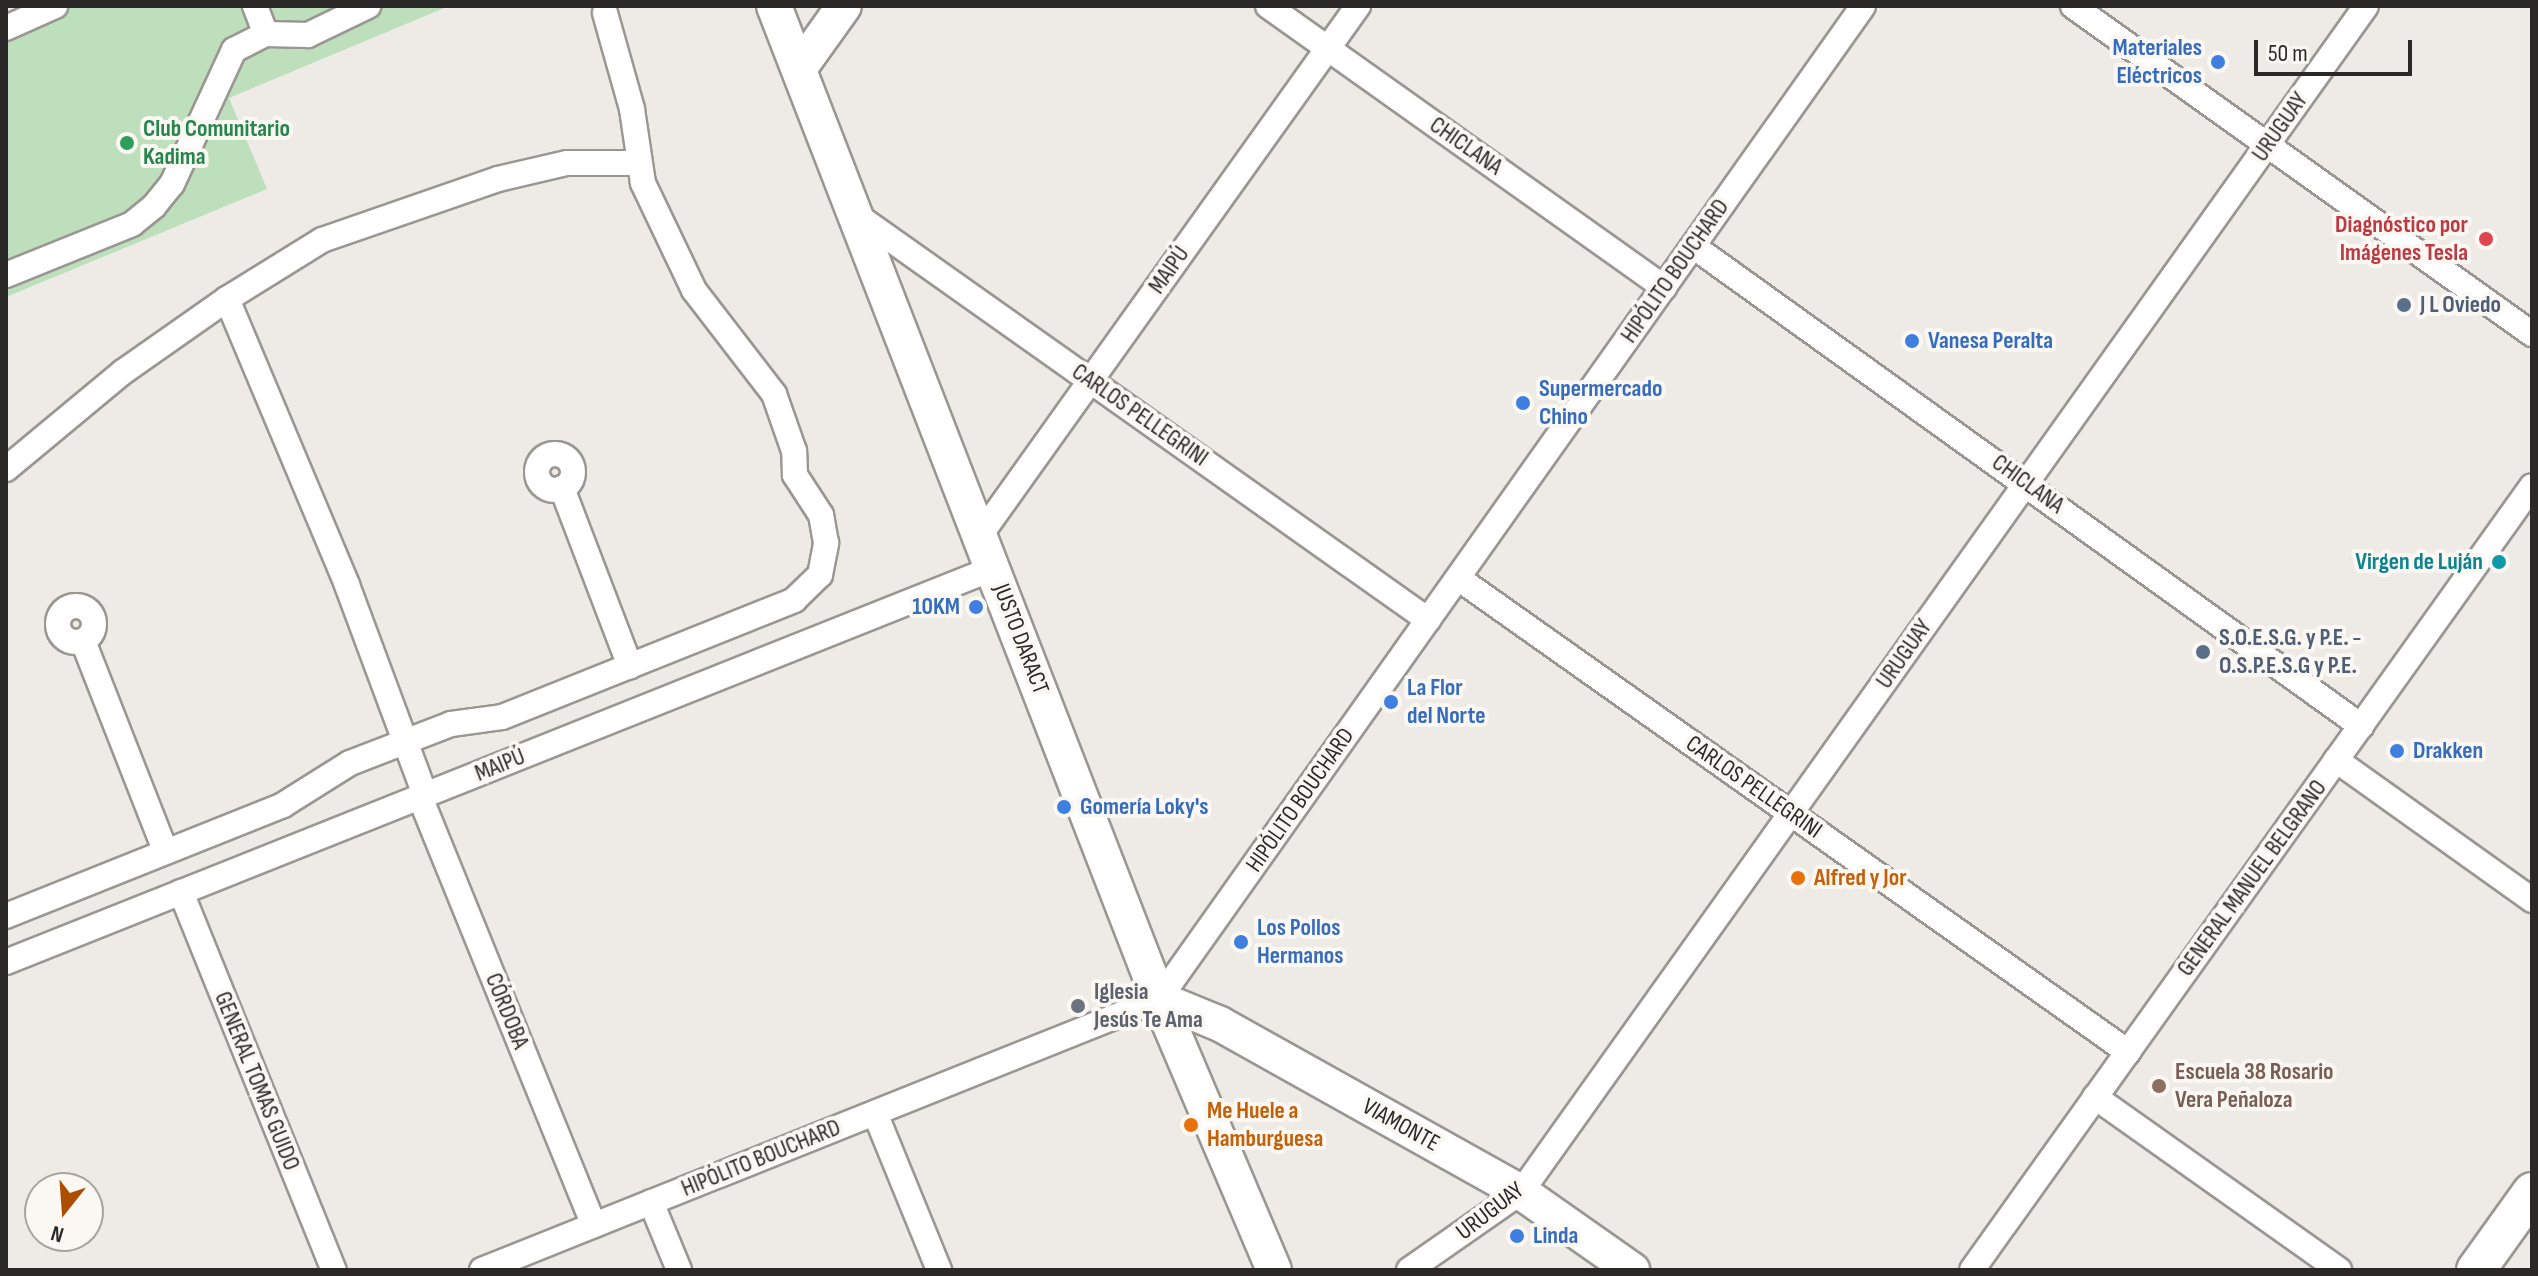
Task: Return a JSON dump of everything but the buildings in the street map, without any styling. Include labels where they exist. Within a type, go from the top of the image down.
[{"type":"main road","points":[[2476,1270],[2532,1192]]},
{"type":"street","points":[[6,28],[55,6]]},
{"type":"street","points":[[255,6],[266,34]]},
{"type":"street","points":[[6,275],[132,224],[154,206],[172,184],[225,61],[266,34],[308,35],[368,6]]},
{"type":"street","name":"JUSTO DARACT","points":[[774,6],[1159,999],[1274,1270]]},
{"type":"street","points":[[799,69],[844,6]]},
{"type":"street","name":"CHICLANA","points":[[1268,6],[1664,287]]},
{"type":"street","name":"MAIPÚ","points":[[981,534],[1358,6]]},
{"type":"street","name":"HIPÓLITO BOUCHARD","points":[[482,1270],[1159,999],[1863,6]]},
{"type":"street","points":[[2073,6],[2532,334]]},
{"type":"street","name":"URUGUAY","points":[[1409,1270],[1521,1192],[2366,6]]},
{"type":"street","points":[[6,916],[283,805],[327,775],[405,742],[451,724],[502,717],[794,600],[820,575],[826,543],[821,515],[795,475],[794,451],[774,394],[694,290],[637,163],[632,109],[601,8]]},
{"type":"street","points":[[6,469],[123,372],[227,299],[322,240],[484,184],[567,163],[637,163]]},
{"type":"street","name":"CARLOS PELLEGRINI","points":[[851,211],[1428,620]]},
{"type":"street","name":"CHICLANA","points":[[1693,246],[2026,482],[2361,726]]},
{"type":"street","name":"CÓRDOBA","points":[[227,299],[594,1225]]},
{"type":"street","name":"GENERAL MANUEL BELGRANO","points":[[1972,1270],[2532,486]]},
{"type":"street","points":[[562,488],[630,666]]},
{"type":"street","name":"MAIPÚ","points":[[6,962],[994,568]]},
{"type":"street","name":"CARLOS PELLEGRINI","points":[[1458,578],[2128,1052]]},
{"type":"street","points":[[83,641],[165,850]]},
{"type":"street","points":[[2336,760],[2532,900]]},
{"type":"street","name":"GENERAL TOMAS GUIDO","points":[[181,892],[334,1270]]},
{"type":"street","name":"VIAMONTE","points":[[1159,999],[1220,1024],[1521,1192],[1632,1270]]},
{"type":"street","points":[[2095,1097],[2339,1270]]},
{"type":"street","points":[[875,1113],[939,1270]]},
{"type":"street","points":[[651,1202],[679,1270]]},
{"type":"green space","name":"Club Comunitario Kadima","points":[[32,6],[449,6],[229,98],[267,189],[6,297],[6,17]]},
{"type":"place","name":"Materiales Eléctricos","points":[[2218,62]]},
{"type":"place","name":"Club Comunitario Kadima","points":[[127,143]]},
{"type":"place","name":"Diagnóstico por Imágenes Tesla","points":[[2486,239]]},
{"type":"place","name":"J L Oviedo","points":[[2404,305]]},
{"type":"place","name":"Vanesa Peralta","points":[[1912,341]]},
{"type":"place","name":"Supermercado Chino","points":[[1523,403]]},
{"type":"place","name":"Virgen de Luján","points":[[2499,562]]},
{"type":"place","name":"10KM","points":[[976,607]]},
{"type":"place","name":"S.O.E.S.G. y P.E. - O.S.P.E.S.G y P.E.","points":[[2203,652]]},
{"type":"place","name":"La Flor del Norte","points":[[1391,702]]},
{"type":"place","name":"Drakken","points":[[2397,751]]},
{"type":"place","name":"Gomería Loky's","points":[[1064,807]]},
{"type":"place","name":"Alfred y Jor","points":[[1798,878]]},
{"type":"place","name":"Los Pollos Hermanos","points":[[1241,942]]},
{"type":"place","name":"Iglesia Jesús Te Ama","points":[[1078,1006]]},
{"type":"place","name":"Escuela 38 Rosario Vera Peñaloza","points":[[2159,1086]]},
{"type":"place","name":"Me Huele a Hamburguesa","points":[[1191,1125]]},
{"type":"place","name":"Linda","points":[[1517,1236]]}]
